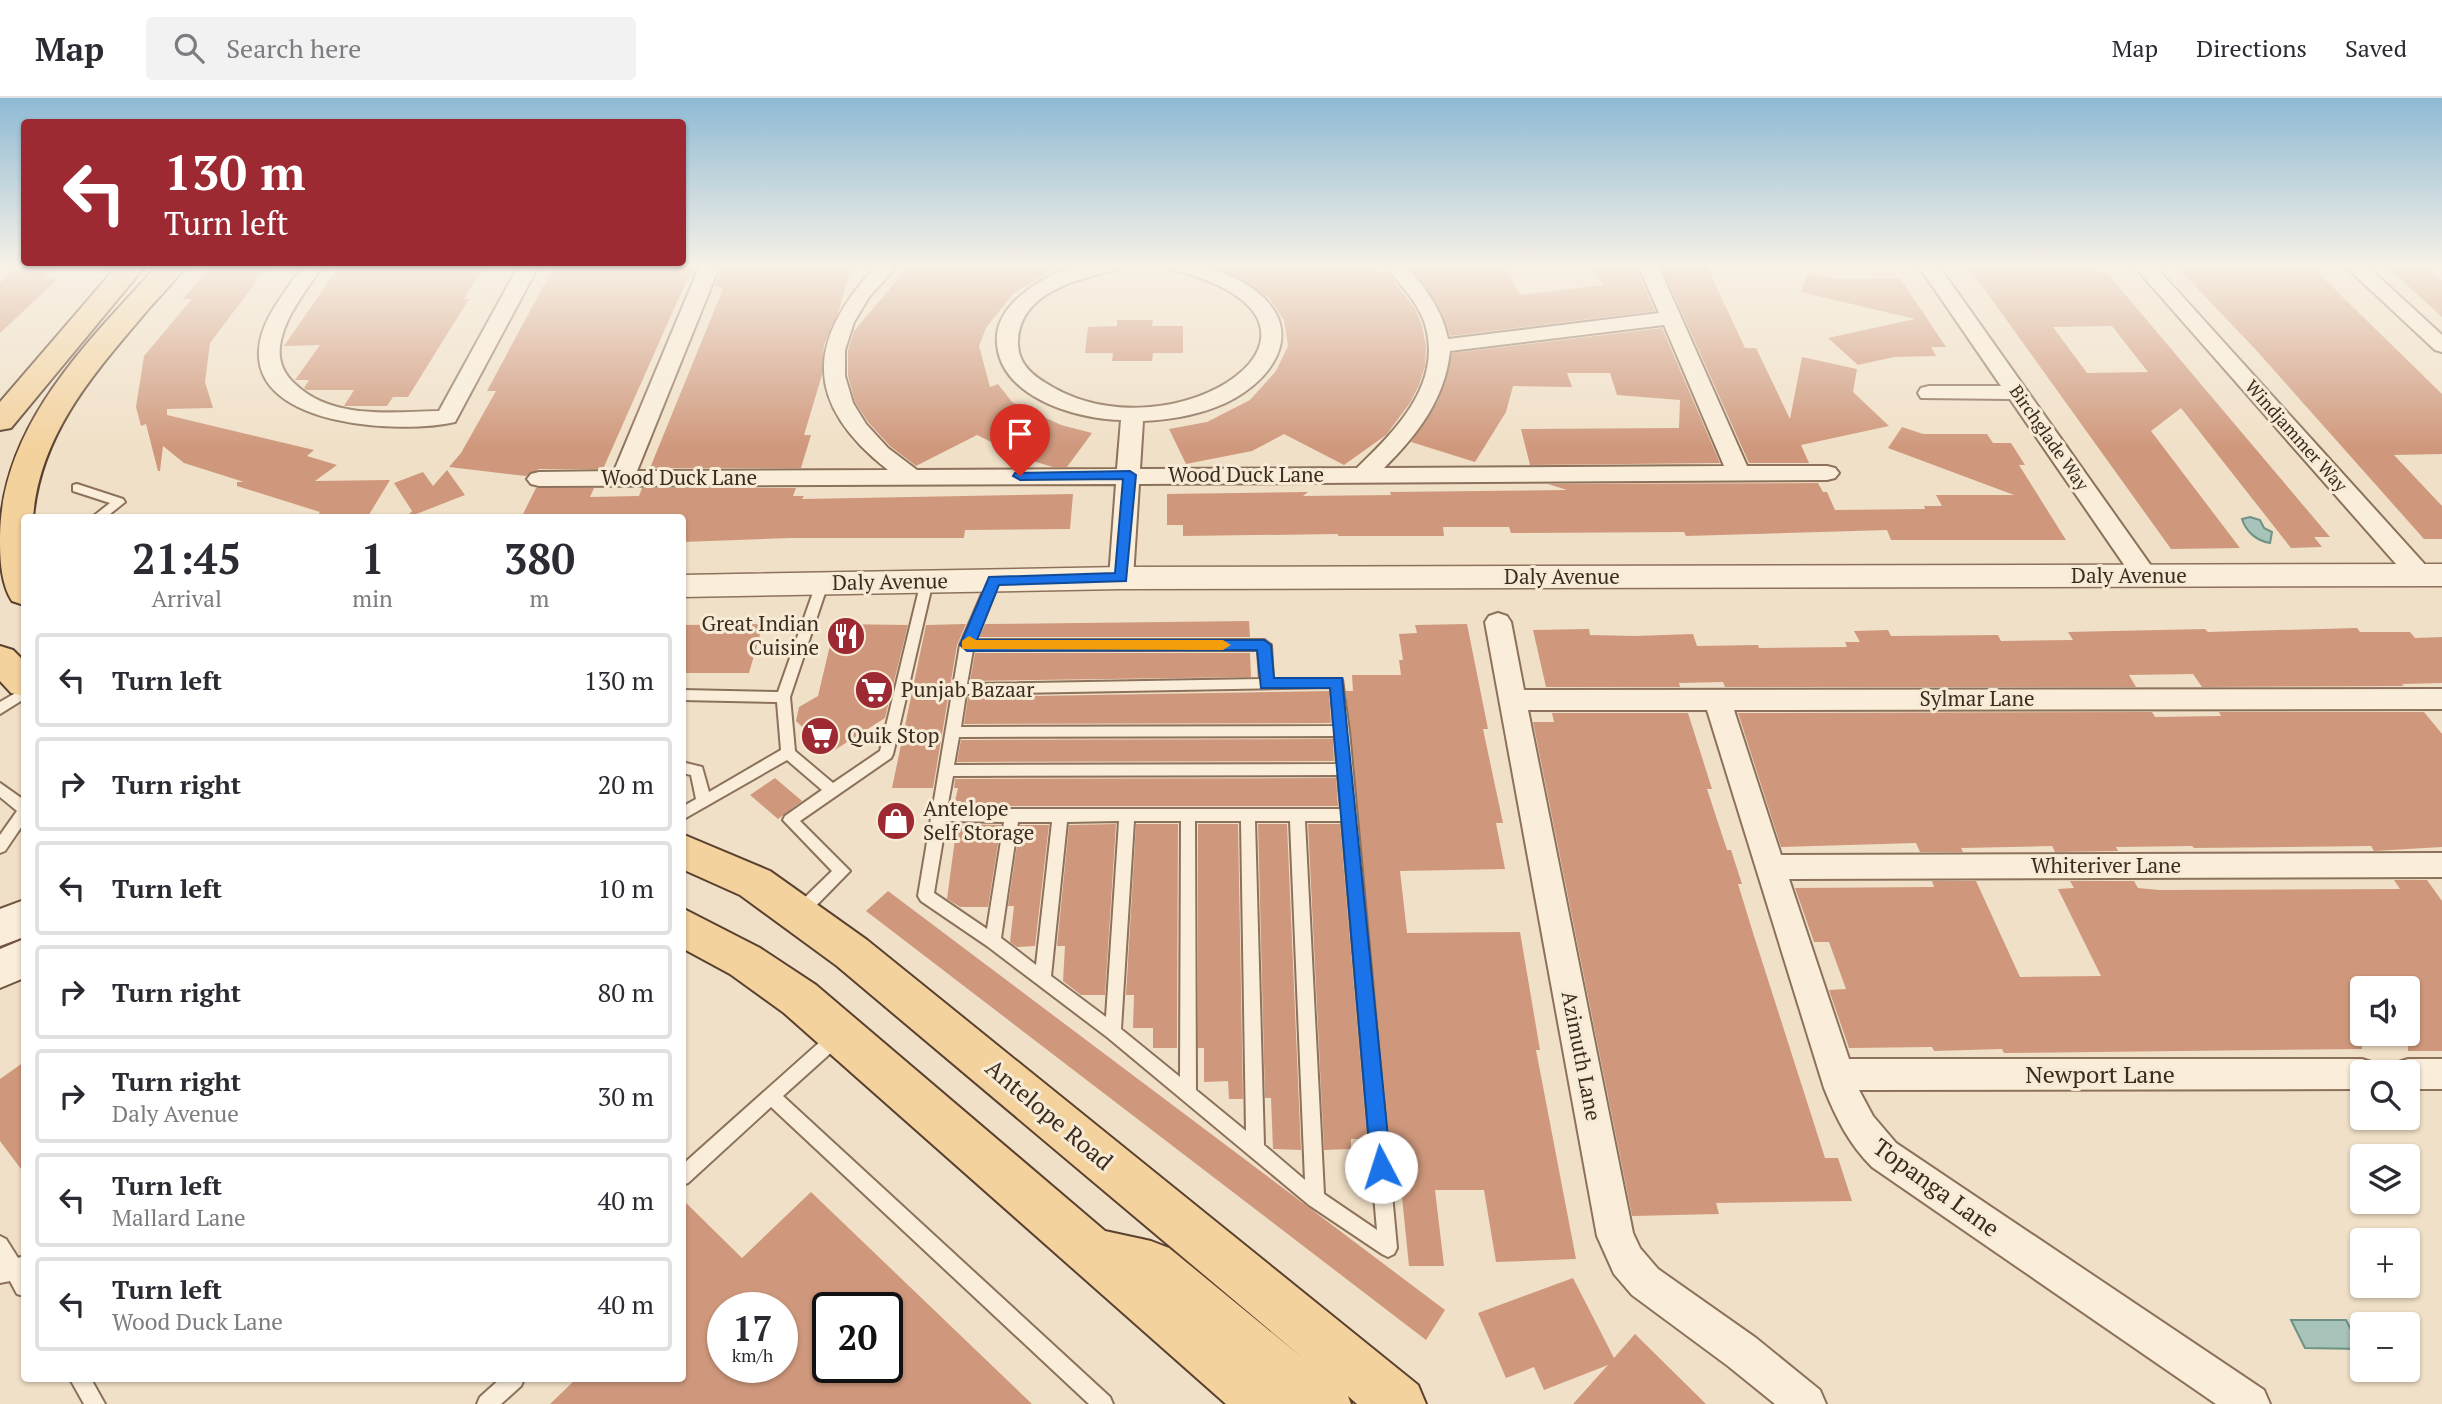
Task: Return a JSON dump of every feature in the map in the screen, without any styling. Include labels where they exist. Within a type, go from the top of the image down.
[{"type":"main road","points":[[0,421],[79,326]]},
{"type":"main road","points":[[21,586],[13,568],[5,521],[17,468],[29,439],[49,411],[120,326]]},
{"type":"main road","points":[[0,659],[21,680]]},
{"type":"main road","name":"Antelope Road","points":[[686,852],[755,883],[852,953],[1373,1396]]},
{"type":"main road","points":[[0,928],[21,919]]},
{"type":"main road","points":[[686,928],[707,937],[800,999],[1267,1404]]},
{"type":"main road","points":[[0,969],[21,959]]},
{"type":"main road","points":[[1096,1255],[1151,1266],[1283,1377],[1324,1404]]},
{"type":"street","points":[[279,326],[270,341],[269,357],[274,373],[285,387],[301,400],[337,413],[383,418],[447,417],[496,326]]},
{"type":"street","points":[[623,477],[685,326]]},
{"type":"street","points":[[843,326],[836,341],[833,364],[836,389],[855,427],[872,447],[910,477]]},
{"type":"street","points":[[1009,326],[1006,340],[1014,368],[1041,392],[1082,408],[1132,415],[1158,413],[1208,402],[1246,381],[1259,369],[1268,355],[1272,340],[1271,326]]},
{"type":"street","points":[[1363,475],[1391,448],[1422,410],[1439,371],[1441,346],[1433,326]]},
{"type":"street","points":[[1441,346],[1606,326]]},
{"type":"street","points":[[1674,326],[1739,473]]},
{"type":"street","name":"Birchglade Way","points":[[1970,326],[2145,576]]},
{"type":"street","name":"Windjammer Way","points":[[2200,326],[2431,575]]},
{"type":"street","points":[[2420,326],[2442,346]]},
{"type":"street","points":[[1929,393],[2016,392]]},
{"type":"street","points":[[1121,578],[1132,415]]},
{"type":"street","name":"Wood Duck Lane","points":[[539,479],[1827,473]]},
{"type":"street","name":"Daly Avenue","points":[[686,586],[1121,578],[2431,575]]},
{"type":"street","name":"Azimuth Lane","points":[[1498,622],[1615,1236],[1627,1261],[1645,1282],[1742,1352],[1807,1404]]},
{"type":"street","name":"Topanga Lane","points":[[1717,699],[1851,1115],[1864,1136],[1884,1156],[2250,1404]]},
{"type":"street","name":"Sylmar Lane","points":[[1513,700],[2442,699]]},
{"type":"street","name":"Whiteriver Lane","points":[[1771,867],[2442,865]]},
{"type":"street","name":"Newport Lane","points":[[1838,1075],[2350,1074]]},
{"type":"street","points":[[2420,1074],[2442,1074]]},
{"type":"lane","points":[[77,488],[119,502],[102,514]]},
{"type":"lane","points":[[961,689],[1337,682],[1388,1248],[1315,1199],[1113,1032],[1043,978],[926,896],[967,645],[994,580]]},
{"type":"lane","points":[[799,913],[842,871],[790,820],[886,754],[928,581]]},
{"type":"lane","points":[[822,584],[783,697],[788,753],[833,791]]},
{"type":"lane","points":[[967,645],[1264,645],[1267,684]]},
{"type":"lane","points":[[0,709],[21,695]]},
{"type":"lane","points":[[686,695],[783,697]]},
{"type":"lane","points":[[953,732],[1342,731]]},
{"type":"lane","points":[[686,812],[788,753]]},
{"type":"lane","points":[[686,768],[697,771],[704,802]]},
{"type":"lane","points":[[947,771],[1345,769]]},
{"type":"lane","points":[[0,789],[21,807]]},
{"type":"lane","points":[[0,847],[21,815]]},
{"type":"lane","points":[[940,816],[1349,815]]},
{"type":"lane","points":[[993,941],[1012,816]]},
{"type":"lane","points":[[1043,978],[1060,816]]},
{"type":"lane","points":[[1113,1032],[1127,816]]},
{"type":"lane","points":[[1188,816],[1188,1095]]},
{"type":"lane","points":[[1248,816],[1255,1150]]},
{"type":"lane","points":[[1297,816],[1315,1199]]},
{"type":"lane","points":[[686,1173],[840,1034]]},
{"type":"lane","points":[[771,1096],[1103,1404]]},
{"type":"lane","points":[[0,1245],[16,1274]]},
{"type":"lane","points":[[82,1382],[95,1404]]},
{"type":"lane","points":[[487,1404],[511,1382]]},
{"type":"water","points":[[2250,517],[2260,520],[2264,528],[2272,532],[2270,543],[2249,532],[2242,519]]},
{"type":"water","points":[[2291,1320],[2346,1320],[2350,1328],[2350,1349],[2305,1348]]},
{"type":"building","points":[[169,326],[223,326],[210,343],[205,382],[213,408],[167,409],[167,415],[314,450],[307,456],[337,465],[315,481],[390,480],[369,514],[319,514],[320,512],[237,486],[237,482],[244,482],[184,463],[163,446],[158,471],[146,424],[141,426],[136,407],[144,356]]},
{"type":"building","points":[[298,326],[452,326],[408,397],[393,397],[387,406],[344,406],[354,390],[307,390],[304,388],[309,380],[295,380],[320,345],[284,346]]},
{"type":"building","points":[[522,326],[666,326],[603,469],[539,469],[526,476],[449,467],[461,453],[496,391],[487,391]]},
{"type":"building","points":[[708,326],[832,326],[824,345],[822,375],[804,435],[811,435],[801,468],[650,468]]},
{"type":"building","points":[[858,326],[988,326],[979,346],[990,387],[998,384],[1012,402],[1061,425],[1092,433],[1067,467],[1053,467],[1026,459],[977,435],[916,466],[890,446],[868,422],[855,402],[848,376],[848,350]]},
{"type":"building","points":[[1183,326],[1183,353],[1153,353],[1152,361],[1112,361],[1113,353],[1085,353],[1088,327]]},
{"type":"building","points":[[1285,326],[1422,326],[1426,346],[1425,366],[1410,403],[1386,435],[1344,465],[1284,434],[1252,451],[1186,464],[1169,429],[1207,422],[1250,400],[1276,371],[1288,346]]},
{"type":"building","points":[[1446,326],[1532,326],[1450,336]]},
{"type":"building","points":[[1688,326],[1735,326],[1745,348],[1756,348],[1790,419],[1802,357],[1857,369],[1853,392],[1889,426],[1801,445],[1809,463],[1749,463]]},
{"type":"building","points":[[1883,326],[1932,326],[1946,347],[1931,347],[1936,356],[1894,357],[1858,365],[1828,338]]},
{"type":"building","points":[[2011,326],[2152,326],[2330,537],[2314,537],[2322,547],[2291,548],[2181,408],[2151,431],[2240,548],[2171,549]],"holes":[[[2112,326],[2148,372],[2087,373],[2053,327]]]},
{"type":"building","points":[[2233,326],[2372,326],[2442,394],[2442,454],[2394,455],[2442,506],[2442,539],[2424,539]]},
{"type":"building","points":[[1662,328],[1720,463],[1530,465],[1521,429],[1679,428],[1680,400],[1617,395],[1610,373],[1567,373],[1572,387],[1513,386],[1506,412],[1475,462],[1411,442],[1438,401],[1452,353]]},
{"type":"building","points":[[1902,427],[1923,434],[1987,434],[1993,443],[2011,443],[2025,465],[2019,465],[2066,540],[1891,540],[1887,530],[1686,536],[1684,532],[1511,533],[1509,527],[1443,527],[1444,536],[1183,536],[1183,525],[1167,525],[1167,494],[1308,492],[1303,496],[1391,495],[1390,492],[1567,490],[1548,484],[1818,483],[1823,492],[1827,492],[1835,510],[1925,509],[1924,506],[1942,506],[1936,495],[2014,495],[1888,448]]},
{"type":"building","points":[[447,470],[465,495],[416,514],[409,514],[412,511],[394,483],[423,472],[433,486]]},
{"type":"building","points":[[536,488],[594,488],[590,497],[639,496],[642,488],[796,488],[793,496],[804,496],[802,499],[1073,494],[1070,529],[965,530],[964,538],[791,538],[686,542],[686,514],[523,514]]},
{"type":"building","points":[[1249,621],[1250,637],[979,637],[985,624]]},
{"type":"building","points":[[763,624],[749,673],[686,673],[686,625]]},
{"type":"building","points":[[835,624],[908,625],[885,718],[830,753],[796,721],[799,707],[818,696]]},
{"type":"building","points":[[966,624],[957,645],[933,788],[892,788],[926,625]]},
{"type":"building","points":[[1467,624],[1488,729],[1483,729],[1503,823],[1496,823],[1505,869],[1400,871],[1407,933],[1520,932],[1540,1050],[1536,1050],[1576,1259],[1496,1262],[1484,1190],[1435,1190],[1444,1266],[1409,1266],[1396,1138],[1389,1138],[1346,691],[1353,691],[1352,675],[1401,675],[1399,660],[1403,660],[1399,634],[1417,633],[1415,625]]},
{"type":"building","points":[[2357,628],[2360,632],[2410,632],[2415,638],[2442,637],[2442,683],[2402,684],[2404,686],[2202,687],[2193,674],[2129,675],[2136,687],[1725,687],[1723,682],[1679,683],[1680,687],[1546,687],[1533,630],[1589,629],[1590,635],[1693,634],[1697,646],[1758,645],[1759,648],[1847,647],[1845,642],[1860,642],[1854,631],[1888,630],[1891,636],[1998,635],[2001,641],[2073,640],[2068,632]]},
{"type":"building","points":[[975,653],[1250,653],[1251,677],[970,681]]},
{"type":"building","points":[[1329,691],[1331,723],[964,724],[968,697]]},
{"type":"building","points":[[2152,712],[2155,717],[2221,716],[2219,712],[2424,712],[2442,734],[2442,847],[2374,851],[2371,846],[2192,846],[2116,847],[2118,851],[2055,852],[2052,846],[1961,848],[1963,852],[1920,852],[1916,843],[1781,847],[1738,713]]},
{"type":"building","points":[[1552,713],[1688,713],[1712,789],[1707,789],[1727,850],[1731,850],[1742,884],[1738,884],[1825,1158],[1838,1158],[1852,1201],[1716,1203],[1719,1214],[1632,1216],[1533,722],[1554,722]]},
{"type":"building","points":[[1333,739],[1334,761],[957,762],[961,740]]},
{"type":"building","points":[[775,778],[802,801],[778,819],[750,795]]},
{"type":"building","points":[[1336,778],[1338,806],[960,806],[961,801],[955,801],[958,788],[954,788],[955,779]]},
{"type":"building","points":[[957,824],[1001,825],[988,907],[960,907],[947,899]]},
{"type":"building","points":[[1116,824],[1105,995],[1081,995],[1063,981],[1065,946],[1057,946],[1069,825]]},
{"type":"building","points":[[1136,824],[1178,824],[1177,1048],[1153,1048],[1153,1028],[1133,1028],[1134,995],[1126,995]]},
{"type":"building","points":[[1198,824],[1238,824],[1243,1099],[1229,1099],[1228,1081],[1204,1082],[1204,1048],[1198,1048]]},
{"type":"building","points":[[1258,824],[1287,824],[1301,1150],[1273,1149],[1271,1098],[1265,1098]]},
{"type":"building","points":[[1308,824],[1340,824],[1367,1139],[1351,1139],[1351,1149],[1324,1150]]},
{"type":"building","points":[[1020,825],[1049,825],[1035,946],[1017,947],[1010,942],[1014,906],[1008,906]]},
{"type":"building","points":[[2394,880],[2427,880],[2442,901],[2442,1051],[2408,1051],[2408,1046],[2420,1046],[2420,976],[2350,976],[2350,1046],[2362,1046],[2362,1049],[2004,1053],[2002,1049],[1934,1051],[1932,1047],[1849,1048],[1829,990],[1846,989],[1829,942],[1814,942],[1795,888],[1934,887],[1932,881],[1976,881],[2020,977],[2101,976],[2058,889],[2074,888],[2070,881],[2134,881],[2138,888],[2159,890],[2400,889]]},
{"type":"building","points":[[888,891],[1445,1310],[1426,1340],[866,911]]},
{"type":"building","points":[[21,1064],[21,1169],[0,1141],[0,1079]]},
{"type":"building","points":[[811,1192],[1032,1404],[550,1404],[573,1382],[686,1382],[686,1203],[742,1258]]},
{"type":"building","points":[[1573,1278],[1614,1358],[1635,1334],[1706,1404],[1573,1404],[1608,1365],[1544,1390],[1534,1367],[1506,1378],[1478,1313]]},
{"type":"slow traffic","points":[[969,641],[967,645],[1223,645]]},
{"type":"place","name":"Great Indian Cuisine","points":[[846,636]]},
{"type":"place","name":"Punjab Bazaar","points":[[874,690]]},
{"type":"place","name":"Quik Stop","points":[[820,736]]},
{"type":"place","name":"Antelope Self Storage","points":[[896,821]]},
{"type":"route","points":[[1020,476],[1130,475],[1121,578],[994,580],[967,645],[1264,645],[1267,684],[1337,682],[1381,1167]]}]
